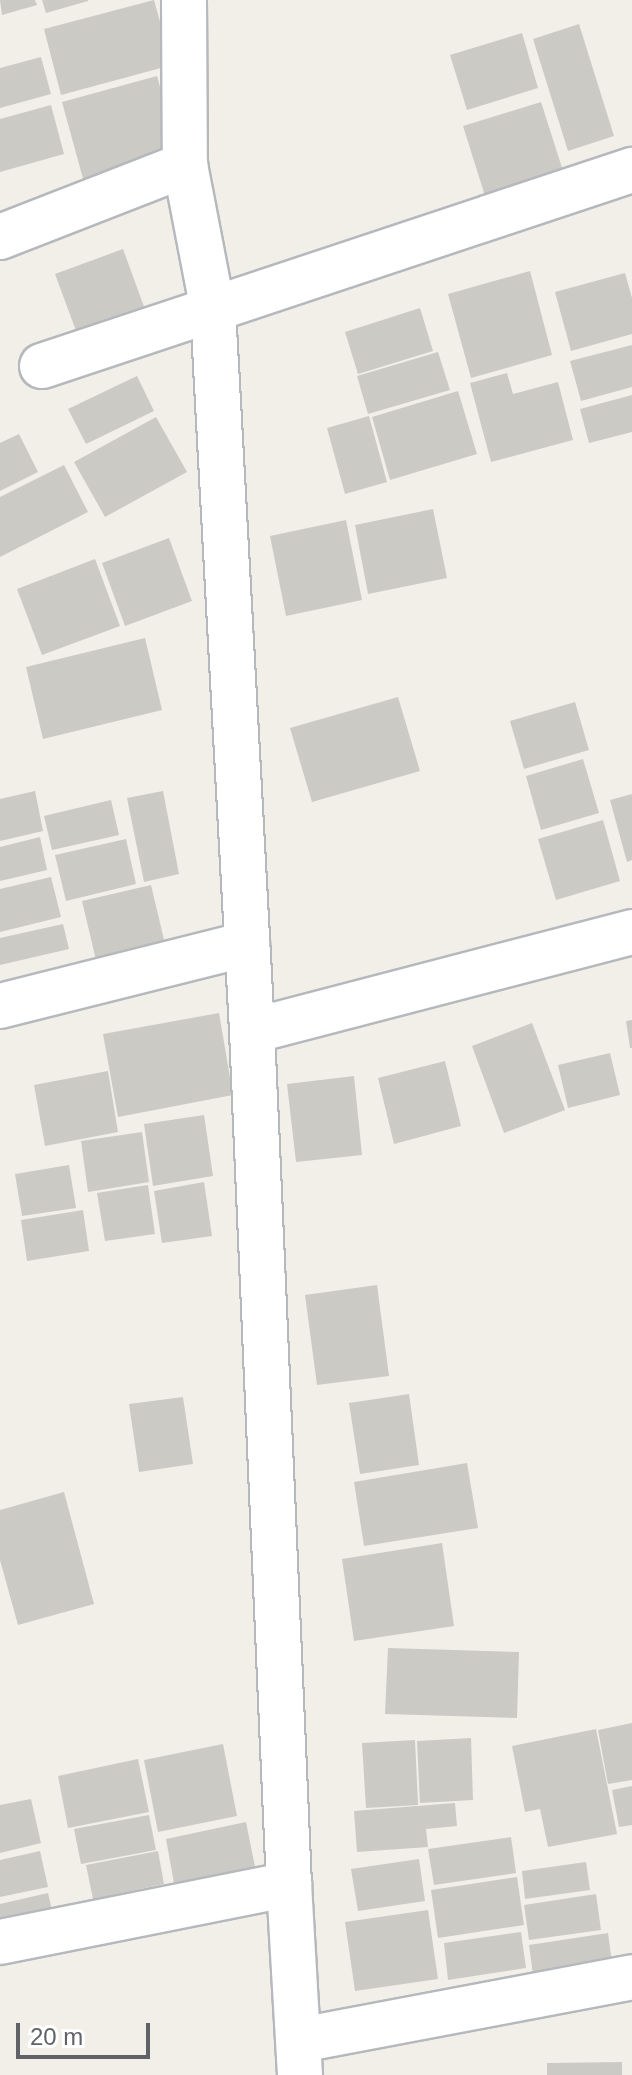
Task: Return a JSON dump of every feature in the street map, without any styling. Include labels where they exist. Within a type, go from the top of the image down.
[{"type":"street","points":[[184,0],[185,165],[213,310],[252,1031],[289,1884],[300,2058],[632,1977]]},
{"type":"street","points":[[0,237],[185,165]]},
{"type":"street","points":[[42,366],[632,170]]},
{"type":"street","points":[[252,1031],[632,932]]},
{"type":"street","points":[[0,1006],[247,944]]},
{"type":"street","points":[[0,1942],[289,1884]]},
{"type":"building","points":[[0,0],[35,0],[37,5],[2,15]]},
{"type":"building","points":[[42,0],[88,0],[88,1],[46,13]]},
{"type":"building","points":[[154,0],[172,65],[61,95],[44,29]]},
{"type":"building","points":[[579,24],[614,136],[568,151],[533,39]]},
{"type":"building","points":[[522,33],[538,88],[467,110],[450,55]]},
{"type":"building","points":[[41,57],[51,94],[0,108],[0,68]]},
{"type":"building","points":[[157,76],[180,159],[85,186],[62,102]]},
{"type":"building","points":[[541,102],[564,174],[486,199],[463,126]]},
{"type":"building","points":[[51,105],[64,154],[0,172],[0,119]]},
{"type":"building","points":[[123,249],[150,323],[82,347],[55,274]]},
{"type":"building","points":[[530,271],[552,355],[471,378],[448,294]]},
{"type":"building","points":[[625,273],[632,298],[632,334],[571,351],[555,292]]},
{"type":"building","points":[[420,308],[433,351],[358,374],[345,332]]},
{"type":"building","points":[[632,345],[632,387],[581,401],[570,361]]},
{"type":"building","points":[[438,352],[450,390],[368,414],[357,376]]},
{"type":"building","points":[[507,373],[513,394],[558,382],[573,440],[491,462],[470,383]]},
{"type":"building","points":[[137,376],[154,411],[86,444],[68,409]]},
{"type":"building","points":[[458,391],[477,454],[390,480],[372,417]]},
{"type":"building","points":[[632,395],[632,432],[589,443],[580,409]]},
{"type":"building","points":[[369,416],[387,482],[345,494],[327,428]]},
{"type":"building","points":[[156,417],[187,472],[105,517],[74,462]]},
{"type":"building","points":[[19,434],[38,472],[0,491],[0,443]]},
{"type":"building","points":[[64,465],[88,512],[0,557],[0,497]]},
{"type":"building","points":[[433,509],[447,578],[368,594],[355,525]]},
{"type":"building","points":[[346,520],[362,600],[286,616],[270,536]]},
{"type":"building","points":[[169,538],[192,601],[125,626],[102,563]]},
{"type":"building","points":[[95,559],[120,626],[42,655],[17,589]]},
{"type":"building","points":[[145,638],[162,710],[43,739],[26,667]]},
{"type":"building","points":[[398,697],[420,771],[312,802],[290,728]]},
{"type":"building","points":[[575,702],[589,750],[524,769],[510,721]]},
{"type":"building","points":[[583,759],[599,813],[541,830],[526,776]]},
{"type":"building","points":[[35,791],[43,831],[0,841],[0,799]]},
{"type":"building","points":[[163,791],[179,874],[144,882],[127,798]]},
{"type":"building","points":[[632,794],[632,860],[627,862],[610,800]]},
{"type":"building","points":[[111,800],[119,835],[52,850],[44,816]]},
{"type":"building","points":[[603,820],[620,881],[556,900],[538,839]]},
{"type":"building","points":[[40,837],[47,870],[0,881],[0,847]]},
{"type":"building","points":[[126,839],[136,884],[66,901],[55,855]]},
{"type":"building","points":[[51,877],[61,917],[0,932],[0,889]]},
{"type":"building","points":[[151,885],[165,944],[96,960],[82,901]]},
{"type":"building","points":[[63,924],[69,949],[0,965],[0,938]]},
{"type":"building","points":[[219,1013],[233,1095],[118,1117],[103,1034]]},
{"type":"building","points":[[632,1020],[632,1048],[630,1048],[626,1021]]},
{"type":"building","points":[[532,1023],[565,1110],[504,1133],[472,1046]]},
{"type":"building","points":[[610,1053],[620,1095],[568,1108],[558,1065]]},
{"type":"building","points":[[445,1061],[461,1126],[394,1144],[378,1078]]},
{"type":"building","points":[[108,1071],[118,1132],[45,1146],[34,1085]]},
{"type":"building","points":[[354,1076],[362,1155],[296,1162],[287,1084]]},
{"type":"building","points":[[204,1115],[213,1176],[153,1186],[144,1124]]},
{"type":"building","points":[[142,1132],[149,1182],[88,1192],[81,1141]]},
{"type":"building","points":[[69,1165],[76,1208],[22,1216],[15,1174]]},
{"type":"building","points":[[204,1182],[212,1236],[162,1243],[154,1191]]},
{"type":"building","points":[[148,1185],[155,1234],[105,1241],[97,1193]]},
{"type":"building","points":[[83,1210],[89,1251],[27,1261],[21,1220]]},
{"type":"building","points":[[377,1285],[389,1376],[317,1385],[305,1295]]},
{"type":"building","points":[[409,1394],[419,1465],[360,1474],[349,1403]]},
{"type":"building","points":[[183,1397],[193,1464],[139,1472],[129,1404]]},
{"type":"building","points":[[467,1463],[478,1528],[364,1546],[354,1482]]},
{"type":"building","points":[[64,1492],[94,1604],[18,1625],[0,1560],[0,1510]]},
{"type":"building","points":[[442,1543],[454,1626],[354,1641],[342,1559]]},
{"type":"building","points":[[388,1648],[519,1652],[517,1718],[385,1714]]},
{"type":"building","points":[[632,1723],[632,1780],[608,1784],[598,1730]]},
{"type":"building","points":[[596,1729],[617,1834],[548,1847],[540,1809],[525,1812],[512,1746]]},
{"type":"building","points":[[471,1738],[473,1800],[420,1803],[417,1741]]},
{"type":"building","points":[[415,1740],[418,1805],[366,1808],[362,1743]]},
{"type":"building","points":[[223,1744],[237,1816],[158,1832],[144,1760]]},
{"type":"building","points":[[138,1759],[149,1812],[68,1828],[58,1776]]},
{"type":"building","points":[[632,1786],[632,1825],[619,1827],[612,1790]]},
{"type":"building","points":[[31,1799],[41,1843],[0,1853],[0,1805]]},
{"type":"building","points":[[455,1803],[457,1826],[426,1829],[428,1847],[357,1852],[354,1811]]},
{"type":"building","points":[[149,1815],[156,1850],[81,1864],[74,1829]]},
{"type":"building","points":[[246,1822],[255,1867],[174,1883],[166,1839]]},
{"type":"building","points":[[511,1837],[516,1873],[434,1885],[428,1849]]},
{"type":"building","points":[[40,1851],[48,1887],[0,1897],[0,1860]]},
{"type":"building","points":[[158,1851],[164,1884],[93,1899],[86,1865]]},
{"type":"building","points":[[419,1859],[425,1901],[358,1911],[351,1869]]},
{"type":"building","points":[[586,1862],[590,1890],[525,1899],[522,1871]]},
{"type":"building","points":[[517,1877],[524,1925],[438,1938],[431,1890]]},
{"type":"building","points":[[48,1893],[55,1923],[0,1935],[0,1904]]},
{"type":"building","points":[[596,1894],[601,1930],[529,1940],[524,1905]]},
{"type":"building","points":[[428,1910],[438,1979],[355,1991],[345,1922]]},
{"type":"building","points":[[521,1932],[526,1968],[448,1980],[444,1943]]},
{"type":"building","points":[[608,1933],[613,1970],[534,1982],[529,1945]]},
{"type":"building","points":[[622,2062],[622,2075],[547,2075],[547,2063]]}]
